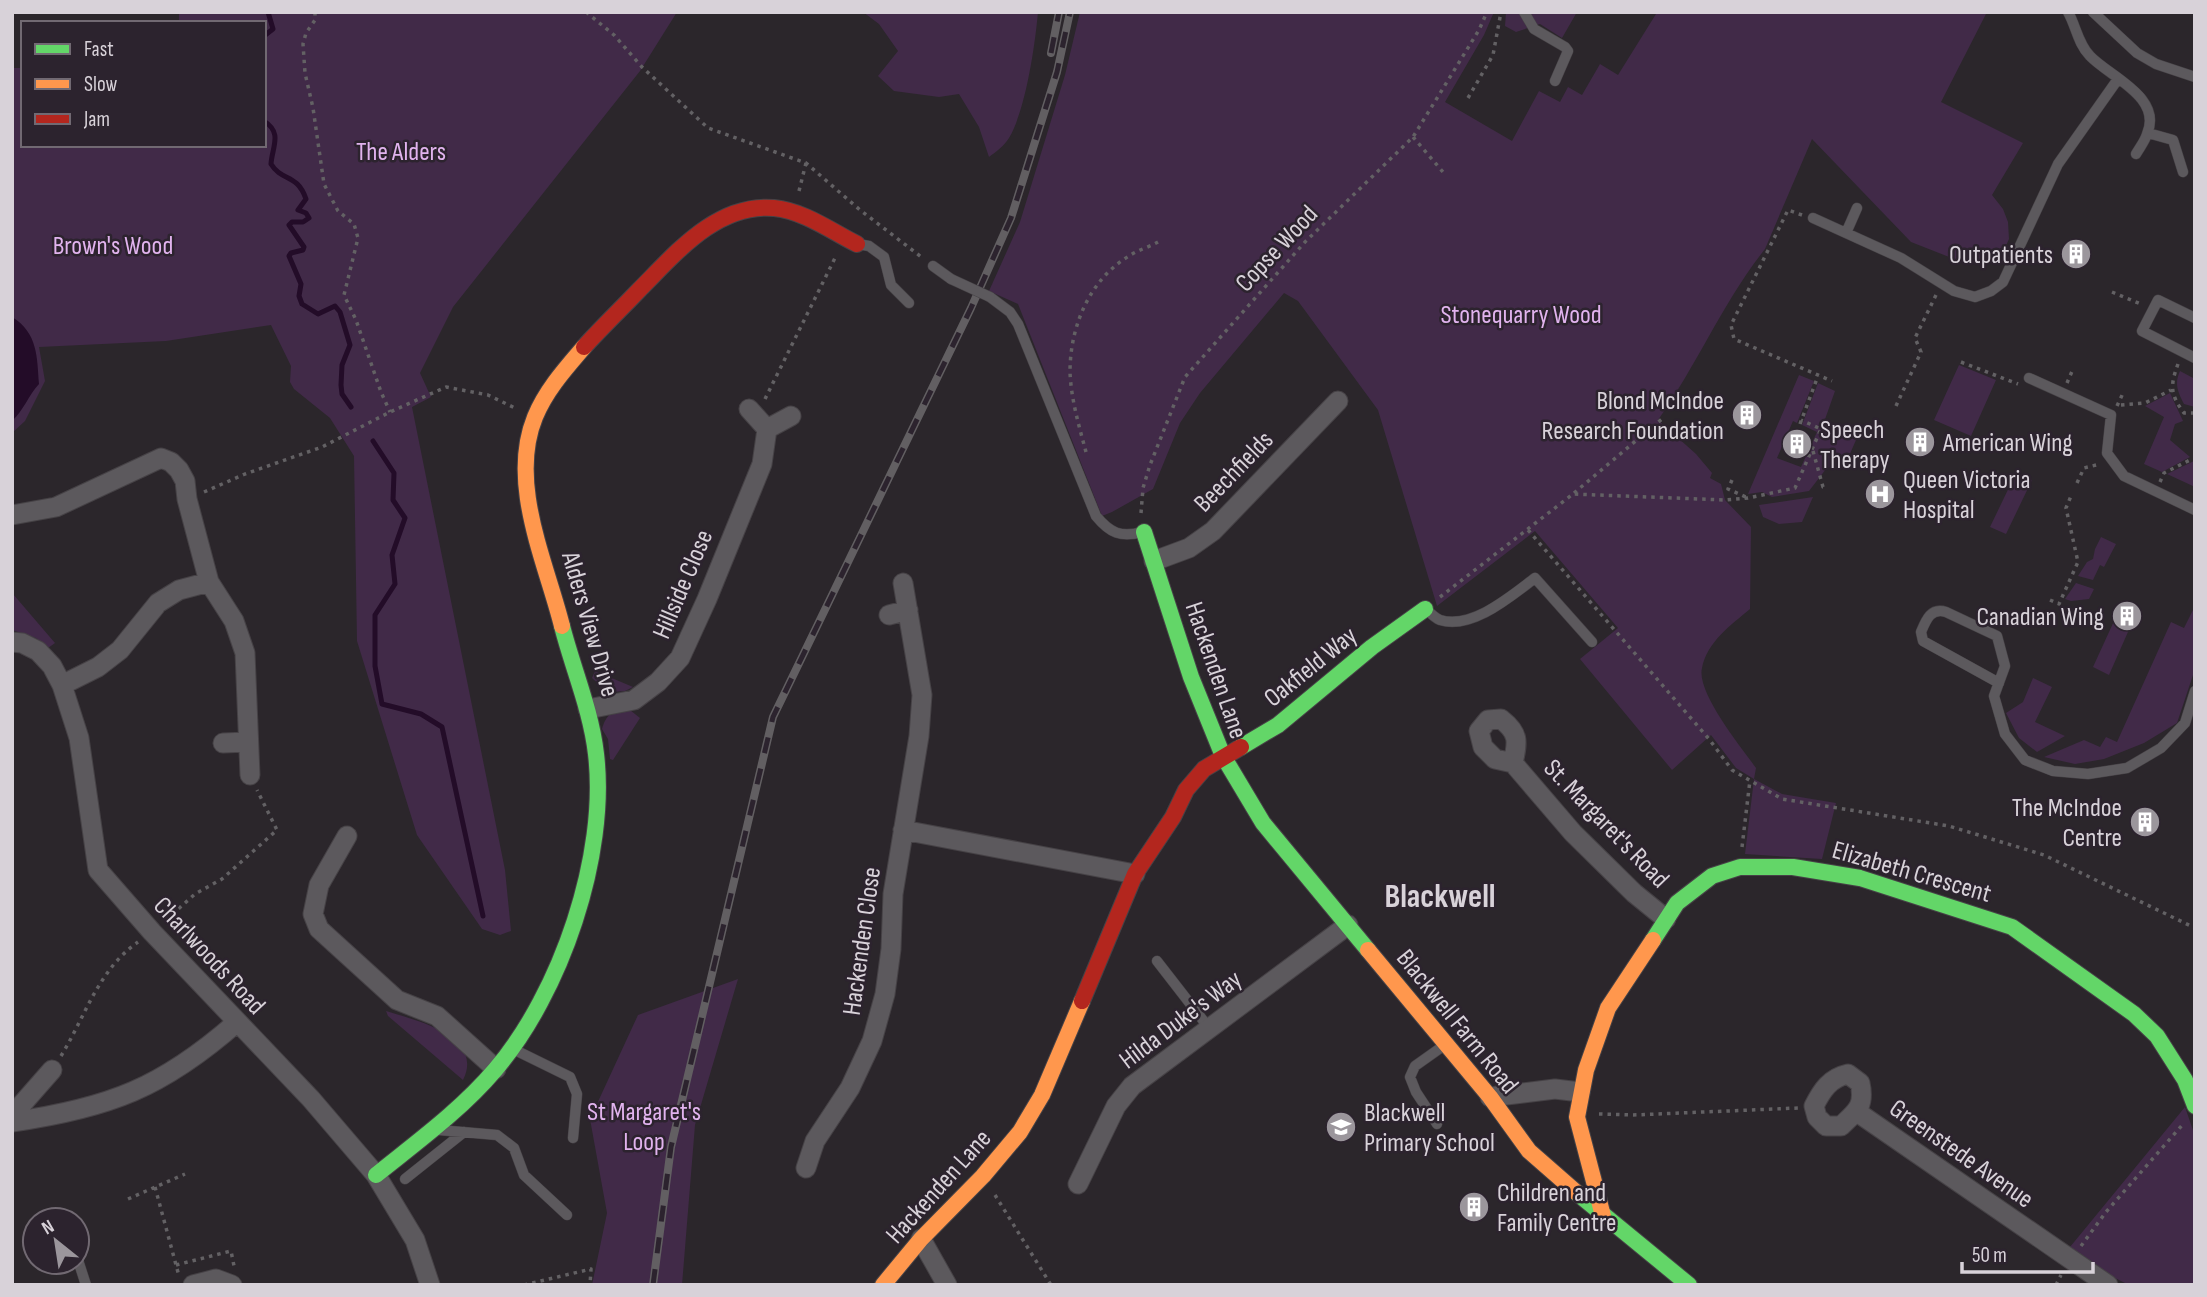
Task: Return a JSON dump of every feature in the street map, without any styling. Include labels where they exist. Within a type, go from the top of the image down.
[{"type":"street","name":"Alders View Drive","points":[[376,1175],[496,1069],[512,1048],[535,1010],[564,946],[596,834],[599,790],[588,709],[576,676],[529,500],[526,463],[534,417],[562,374],[686,242],[733,213],[774,209],[793,213],[846,245]]},
{"type":"street","name":"Beechfields","points":[[1154,561],[1189,548],[1213,531],[1338,401]]},
{"type":"street","points":[[757,418],[791,416]]},
{"type":"street","name":"Hillside Close","points":[[588,709],[634,700],[658,682],[680,658],[762,464],[757,418]]},
{"type":"street","points":[[12,515],[56,508],[161,458],[171,461],[180,470],[209,582],[234,621],[245,653],[250,775]]},
{"type":"street","name":"Hackenden Lane","points":[[883,1285],[1020,1132],[1042,1095],[1135,874],[1173,817],[1186,790],[1204,769],[1223,756],[1191,677],[1144,532]]},
{"type":"street","points":[[62,685],[98,667],[120,650],[158,603],[179,590],[209,582]]},
{"type":"street","name":"Hackenden Close","points":[[806,1168],[815,1141],[850,1088],[872,1041],[885,994],[891,949],[893,894],[919,736],[922,695],[899,613],[903,583]]},
{"type":"street","name":"Oakfield Way","points":[[1223,756],[1249,744],[1278,725],[1372,647],[1425,609]]},
{"type":"street","name":"Charlwoods Road","points":[[12,642],[22,643],[38,651],[52,666],[62,685],[79,738],[98,870],[152,932],[311,1099],[376,1175],[415,1240],[430,1285]]},
{"type":"street","points":[[223,743],[248,742]]},
{"type":"street","name":"Blackwell Farm Road","points":[[1223,756],[1263,823],[1490,1097],[1529,1151],[1603,1216],[1663,1278],[1689,1285]]},
{"type":"street","name":"St. Margaret's Road","points":[[1513,763],[1573,833],[1634,893],[1665,919]]},
{"type":"street","points":[[903,830],[1135,874]]},
{"type":"street","points":[[347,836],[319,885],[313,914],[319,929],[397,1000],[437,1016],[496,1069]]},
{"type":"street","name":"Elizabeth Crescent","points":[[1603,1216],[1577,1113],[1580,1092],[1608,1007],[1677,903],[1712,876],[1740,867],[1793,867],[1860,878],[2012,927],[2134,1014],[2149,1028],[2171,1055],[2185,1080],[2191,1113]]},
{"type":"street","name":"Hilda Duke's Way","points":[[1079,1184],[1116,1106],[1132,1086],[1348,925]]},
{"type":"street","points":[[52,1070],[16,1111],[13,1122],[75,1112],[112,1101],[186,1063],[237,1022]]},
{"type":"street","name":"Greenstede Avenue","points":[[1848,1074],[1860,1083],[1863,1098],[1857,1112],[1841,1126],[1826,1126],[1817,1117],[1814,1106],[1822,1090],[1836,1077],[1848,1074]]},
{"type":"street","points":[[1490,1097],[1555,1089],[1580,1092]]},
{"type":"street","name":"Greenstede Avenue","points":[[1857,1112],[2108,1285]]},
{"type":"street","points":[[922,1239],[947,1285]]},
{"type":"street","points":[[193,1285],[216,1279],[232,1285]]},
{"type":"lane","points":[[1524,12],[1534,29],[1568,51],[1555,81]]},
{"type":"lane","points":[[2068,12],[2088,55],[2145,103],[2150,118],[2148,132],[2136,153]]},
{"type":"lane","points":[[2093,12],[2137,53],[2156,64],[2195,77]]},
{"type":"lane","points":[[1813,218],[1901,258],[1954,291],[1975,297],[1991,291],[2003,282],[2058,164],[2118,79]]},
{"type":"lane","points":[[2148,132],[2173,140],[2183,172]]},
{"type":"lane","points":[[1846,233],[1857,208]]},
{"type":"lane","points":[[846,245],[869,246],[884,257],[891,285],[909,303]]},
{"type":"lane","points":[[933,266],[1010,312],[1018,324],[1096,516],[1104,526],[1118,535],[1130,536],[1144,532]]},
{"type":"lane","points":[[2195,318],[2158,300],[2141,331],[2195,358]]},
{"type":"lane","points":[[2029,378],[2111,415],[2107,453],[2124,475],[2195,510]]},
{"type":"lane","points":[[1425,609],[1438,619],[1455,621],[1489,611],[1535,578],[1592,642]]},
{"type":"lane","points":[[1999,683],[1923,641],[1921,632],[1932,612],[1946,612],[1997,636],[2005,666],[1999,683],[1994,696],[2005,734],[2025,760],[2053,771],[2088,774],[2127,768],[2161,748],[2191,720],[2195,691]]},
{"type":"lane","points":[[1157,961],[1209,1028]]},
{"type":"lane","points":[[1437,1124],[1416,1092],[1410,1077],[1415,1066],[1446,1044]]},
{"type":"lane","points":[[512,1048],[570,1077],[577,1094],[573,1138]]},
{"type":"lane","points":[[431,1129],[497,1135],[514,1148],[524,1175],[567,1214]]},
{"type":"lane","points":[[405,1178],[465,1132]]},
{"type":"path","points":[[315,12],[315,20],[306,33],[303,44],[305,73],[324,184],[338,211],[354,224],[358,237],[344,295],[390,412]]},
{"type":"path","points":[[586,12],[614,35],[642,67],[708,128],[806,163],[933,266]]},
{"type":"path","name":"Copse Wood","points":[[1144,532],[1141,514],[1143,488],[1185,377],[1305,242],[1413,137],[1479,30],[1487,12]]},
{"type":"path","points":[[1468,99],[1493,55],[1501,12]]},
{"type":"path","points":[[1413,137],[1443,172]]},
{"type":"path","points":[[793,213],[806,163]]},
{"type":"path","points":[[1813,218],[1788,210],[1731,325],[1734,339],[1832,381]]},
{"type":"path","points":[[1087,455],[1074,407],[1070,374],[1071,350],[1079,318],[1091,292],[1110,270],[1129,256],[1158,242]]},
{"type":"path","points":[[757,418],[846,245]]},
{"type":"path","points":[[1896,406],[1921,352],[1915,338],[1942,283]]},
{"type":"path","points":[[2112,292],[2153,310]]},
{"type":"path","points":[[2183,352],[2171,390],[2184,413],[2195,412]]},
{"type":"path","points":[[1961,362],[2016,385],[2029,378]]},
{"type":"path","points":[[1573,495],[1725,500],[1796,488],[1821,429],[1800,422],[1818,376]]},
{"type":"path","points":[[187,499],[245,474],[322,447],[446,387],[488,395],[534,417]]},
{"type":"path","points":[[2118,405],[2145,403],[2171,390]]},
{"type":"path","points":[[1425,609],[1573,495],[1663,418]]},
{"type":"path","points":[[1812,449],[1823,487],[1828,488]]},
{"type":"path","points":[[2155,491],[2164,473],[2192,459]]},
{"type":"path","points":[[2077,483],[2084,468],[2113,461]]},
{"type":"path","points":[[1732,480],[1728,489],[1748,498]]},
{"type":"path","points":[[2050,600],[2059,604],[2078,562],[2066,508],[2071,496]]},
{"type":"path","points":[[1528,530],[1709,739],[1732,770],[1782,799],[1949,826],[2045,855],[2195,928]]},
{"type":"path","points":[[52,1070],[76,1031],[95,989],[130,948],[195,894],[222,879],[277,830],[250,775]]},
{"type":"path","points":[[1740,867],[1750,780]]},
{"type":"path","points":[[1577,1113],[1633,1115],[1814,1106]]},
{"type":"path","points":[[2056,1285],[2070,1260],[2106,1212],[2191,1113]]},
{"type":"path","points":[[128,1199],[185,1174]]},
{"type":"path","points":[[983,1176],[1051,1285]]},
{"type":"path","points":[[155,1187],[181,1285]]},
{"type":"path","points":[[524,1285],[591,1269],[590,1285]]},
{"type":"green space","name":"The Alders","points":[[179,12],[677,12],[640,71],[453,307],[420,373],[431,397],[412,407],[505,870],[511,931],[500,935],[482,929],[417,835],[357,641],[354,456],[330,418],[294,389],[290,382],[291,366],[271,325],[166,341],[39,347],[45,381],[25,421],[12,433],[12,68],[21,68],[21,147],[266,147],[266,21],[179,21]]},
{"type":"green space","points":[[863,12],[1038,12],[1025,94],[1015,126],[1005,144],[989,157],[979,127],[959,94],[939,97],[894,91],[878,76],[898,51],[879,24]]},
{"type":"green space","name":"Stonequarry Wood","points":[[1080,12],[1494,12],[1484,35],[1445,102],[1512,141],[1539,91],[1560,102],[1568,87],[1582,95],[1600,64],[1618,75],[1656,14],[1654,12],[1987,12],[1941,102],[2023,143],[1992,195],[2003,209],[2008,222],[2009,239],[2004,250],[1995,258],[1967,264],[1911,242],[1812,139],[1765,249],[1736,290],[1658,420],[1696,454],[1712,473],[1710,478],[1721,484],[1725,500],[1751,527],[1750,609],[1714,642],[1702,668],[1702,678],[1712,705],[1756,768],[1754,779],[1736,768],[1711,735],[1672,770],[1580,659],[1618,628],[1535,531],[1437,606],[1378,410],[1298,301],[1284,293],[1200,393],[1180,423],[1153,489],[1102,516],[1018,304],[989,291],[1020,222],[1065,75]]},
{"type":"green space","points":[[1506,12],[1577,12],[1562,38],[1540,24],[1516,32],[1505,26]]},
{"type":"green space","points":[[1959,365],[1996,380],[1971,436],[1934,420]]},
{"type":"green space","points":[[2180,371],[2195,379],[2195,407],[2184,404],[2180,396],[2177,384]]},
{"type":"green space","points":[[1799,375],[1814,381],[1797,423],[1793,421],[1777,458],[1801,467],[1817,432],[1802,425],[1818,383],[1835,391],[1823,425],[1856,440],[1849,456],[1826,469],[1809,491],[1772,497],[1762,492],[1748,494]]},
{"type":"green space","points":[[2170,393],[2183,421],[2175,424],[2170,440],[2190,457],[2162,472],[2144,464],[2164,417],[2145,406]]},
{"type":"green space","points":[[2194,461],[2195,487],[2167,474]]},
{"type":"green space","points":[[2016,473],[2032,480],[2006,534],[1990,527]]},
{"type":"green space","points":[[1813,497],[1802,522],[1779,524],[1763,517],[1759,505]]},
{"type":"green space","points":[[2101,537],[2116,544],[2104,567],[2100,565],[2093,580],[2078,576],[2087,562],[2093,559]]},
{"type":"green space","points":[[2076,583],[2094,589],[2089,599],[2065,599]]},
{"type":"green space","points":[[13,594],[55,643],[48,648],[36,638],[12,630]]},
{"type":"green space","points":[[2195,606],[2195,669],[2177,723],[2144,743],[2104,759],[2075,764],[2044,757],[2084,740],[2100,747],[2106,737],[2117,742],[2171,622],[2184,628]]},
{"type":"green space","points":[[2120,608],[2135,616],[2109,675],[2093,667]]},
{"type":"green space","points":[[595,671],[633,687],[613,692],[613,688],[602,687],[592,678]]},
{"type":"green space","points":[[2033,678],[2052,687],[2035,722],[2065,736],[2037,752],[2019,738],[2006,713],[2023,702]]},
{"type":"green space","points":[[625,706],[640,718],[613,760],[610,759],[608,739],[602,729],[610,714]]},
{"type":"green space","points":[[1754,779],[1782,794],[1836,803],[1822,859],[1745,854]]},
{"type":"green space","name":"St Margaret's Loop","points":[[738,979],[695,1125],[682,1285],[592,1285],[607,1213],[590,1119],[638,1015]]},
{"type":"green space","points":[[386,1011],[429,1025],[456,1041],[464,1052],[467,1065],[463,1080],[388,1016]]},
{"type":"green space","points":[[2185,1107],[2195,1136],[2195,1285],[2129,1285],[2105,1273],[2070,1247]]},
{"type":"shaded area","points":[[12,317],[21,323],[31,338],[39,384],[12,421]]},
{"type":"waterway","points":[[266,34],[273,29],[268,12]]},
{"type":"waterway","points":[[266,123],[275,135],[271,164],[275,170],[294,181],[306,199],[298,210],[306,213],[309,218],[289,225],[304,247],[289,256],[301,284],[299,296],[302,304],[318,314],[335,306],[340,312],[350,345],[342,365],[342,394],[351,407]]},
{"type":"waterway","points":[[373,441],[394,473],[393,500],[405,518],[392,555],[395,584],[375,615],[375,666],[382,704],[421,714],[442,727],[483,916]]},
{"type":"railway","points":[[1051,53],[1059,12]]},
{"type":"railway","points":[[653,1285],[671,1147],[773,717],[971,308],[1011,218],[1057,72],[1070,12]]},
{"type":"traffic: fast","points":[[1144,532],[1191,677],[1223,756],[1263,823],[1368,950]]},
{"type":"traffic: fast","points":[[1241,747],[1278,725],[1372,647],[1425,609]]},
{"type":"traffic: fast","points":[[376,1175],[453,1112],[495,1070],[519,1038],[540,1002],[575,921],[595,835],[598,793],[596,754],[590,721],[562,626]]},
{"type":"traffic: fast","points":[[1653,940],[1677,903],[1712,876],[1740,867],[1793,867],[1860,878],[2012,927],[2134,1014],[2157,1036],[2185,1080],[2195,1106]]},
{"type":"traffic: fast","points":[[1577,1193],[1689,1285]]},
{"type":"traffic: slow","points":[[562,626],[539,549],[527,495],[528,442],[535,417],[545,398],[584,347]]},
{"type":"traffic: slow","points":[[1603,1216],[1577,1117],[1586,1070],[1608,1008],[1653,940]]},
{"type":"traffic: slow","points":[[1368,950],[1490,1097],[1529,1151],[1577,1193]]},
{"type":"traffic: slow","points":[[883,1285],[921,1239],[983,1176],[1020,1132],[1042,1095],[1082,1001]]},
{"type":"traffic: jam","points":[[584,347],[683,246],[699,233],[734,213],[753,209],[785,210],[807,217],[857,244]]},
{"type":"traffic: jam","points":[[1082,1001],[1135,874],[1173,817],[1186,790],[1204,769],[1241,747]]},
{"type":"place","name":"Outpatients","points":[[2076,254]]},
{"type":"place","name":"Blond McIndoe Research Foundation","points":[[1747,415]]},
{"type":"place","name":"American Wing","points":[[1920,442]]},
{"type":"place","name":"Speech Therapy","points":[[1797,444]]},
{"type":"place","name":"Queen Victoria Hospital","points":[[1880,494]]},
{"type":"place","name":"Canadian Wing","points":[[2127,616]]},
{"type":"place","name":"The McIndoe Centre","points":[[2145,822]]},
{"type":"place","name":"Blackwell Primary School","points":[[1341,1127]]},
{"type":"place","name":"Children and Family Centre","points":[[1474,1207]]},
{"type":"district","name":"Blackwell","points":[[1440,895]]},
{"type":"park label","name":"Brown's Wood","points":[[113,245]]}]
